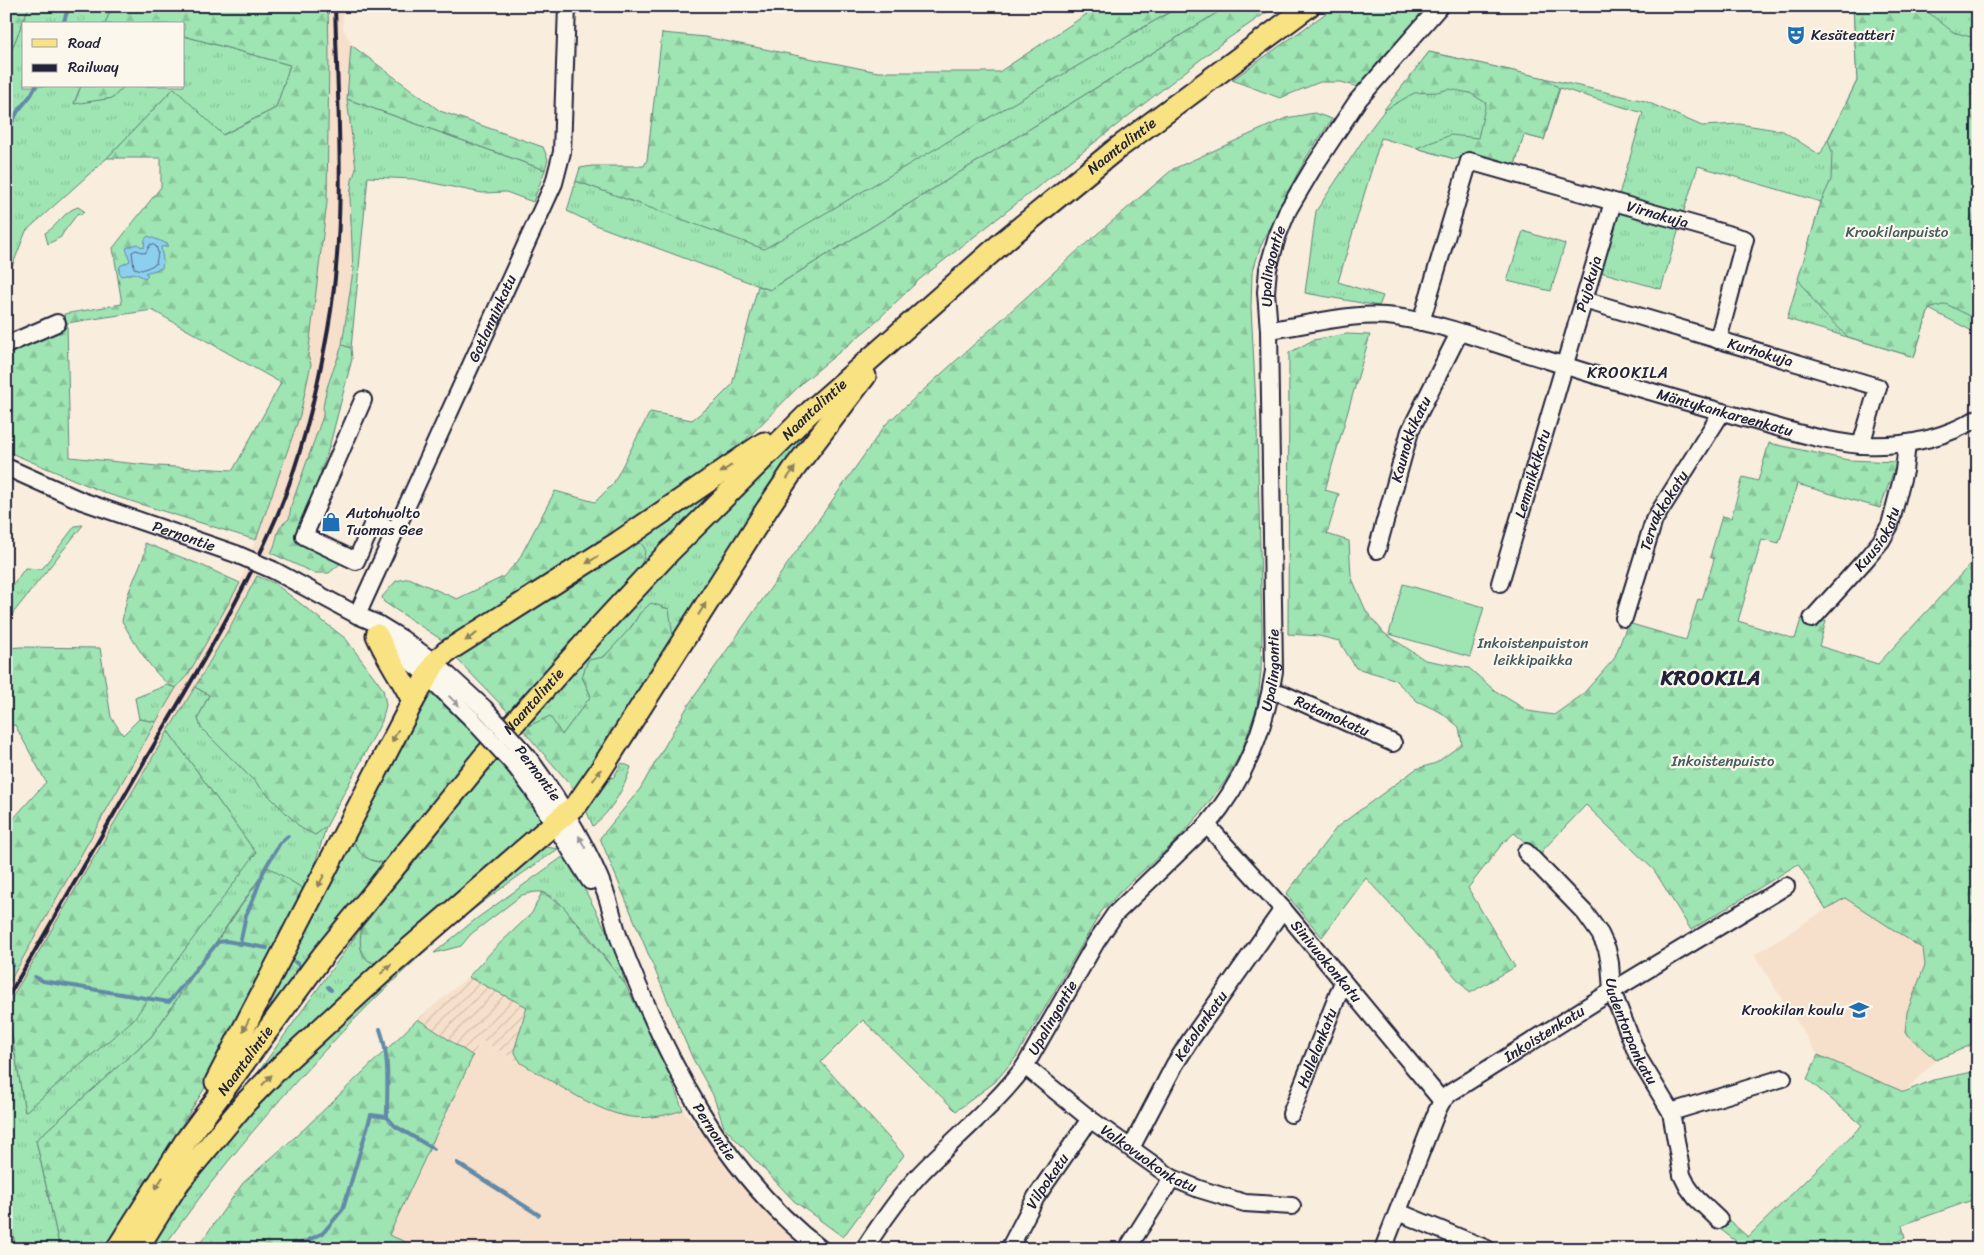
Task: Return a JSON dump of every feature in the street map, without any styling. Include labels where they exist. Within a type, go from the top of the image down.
[{"type":"main road","name":"Naantalintie","points":[[117,1249],[185,1142],[319,961],[483,758],[668,553],[810,412],[1004,241],[1115,150],[1309,6]]},
{"type":"main road","points":[[178,1183],[246,1102],[290,1057],[387,968],[578,803],[741,548],[794,469],[898,333]]},
{"type":"main road","points":[[185,1142],[431,669],[446,652],[619,542],[810,412]]},
{"type":"main road","points":[[377,635],[384,652],[398,672],[413,701]]},
{"type":"main road","name":"Naantalintie","points":[[137,1249],[268,1046],[384,881]]},
{"type":"street","name":"Gotlanninkatu","points":[[356,615],[554,183],[562,152],[566,6]]},
{"type":"street","name":"Upalingontie","points":[[864,1249],[900,1196],[997,1099],[1025,1066],[1096,942],[1115,914],[1207,826],[1220,810],[1242,774],[1262,723],[1271,691],[1274,671],[1266,292],[1268,269],[1277,237],[1295,197],[1358,100],[1440,6]]},
{"type":"street","name":"Virnakuja","points":[[1421,322],[1469,161],[1745,240],[1718,340]]},
{"type":"street","name":"Pujokuja","points":[[1564,366],[1613,202]]},
{"type":"street","name":"Kurhokuja","points":[[1584,300],[1878,387],[1861,445]]},
{"type":"street","name":"Mäntykankareenkatu","points":[[1268,330],[1338,317],[1376,315],[1421,322],[1722,412],[1777,427],[1861,445],[1906,443],[1949,433],[1978,418]]},
{"type":"street","points":[[6,345],[57,323]]},
{"type":"street","name":"Kaunokkikatu","points":[[1377,550],[1410,432],[1459,333]]},
{"type":"street","name":"Lemmikkikatu","points":[[1500,583],[1564,366]]},
{"type":"street","points":[[364,400],[304,536],[356,561],[374,520],[395,531]]},
{"type":"street","name":"Tervakkokatu","points":[[1624,618],[1654,520],[1722,412]]},
{"type":"street","name":"Kuusiokatu","points":[[1812,619],[1868,558],[1890,525],[1904,471],[1906,443]]},
{"type":"street","name":"Pernontie","points":[[6,467],[82,501],[236,554],[273,570],[356,615],[378,624],[431,669],[478,713],[522,761],[560,818],[580,864],[619,936],[672,1059],[702,1114],[745,1175],[788,1222],[821,1249]]},
{"type":"street","name":"Pernontie","points":[[356,615],[377,635],[431,669]]},
{"type":"street","name":"Ratamokatu","points":[[1271,691],[1283,694],[1393,743]]},
{"type":"street","name":"Sinivuokonkatu","points":[[1207,826],[1283,910],[1442,1101]]},
{"type":"street","name":"Uudentorpankatu","points":[[1526,852],[1585,913],[1600,934],[1607,949],[1610,963],[1612,991],[1639,1059],[1671,1112],[1682,1175],[1692,1192],[1719,1220]]},
{"type":"street","name":"Inkoistenkatu","points":[[1382,1249],[1442,1101],[1450,1093],[1612,991],[1786,886]]},
{"type":"street","name":"Ketolankatu","points":[[1132,1148],[1175,1064],[1283,910]]},
{"type":"street","name":"Hallelankatu","points":[[1291,1114],[1343,982]]},
{"type":"street","name":"Valkovuokonkatu","points":[[1025,1066],[1090,1119],[1172,1178],[1199,1190],[1245,1203],[1292,1206]]},
{"type":"street","points":[[1671,1112],[1784,1078]]},
{"type":"street","name":"Vilpokatu","points":[[1009,1249],[1036,1197],[1090,1119]]},
{"type":"street","points":[[1129,1246],[1172,1178]]},
{"type":"street","points":[[1398,1212],[1487,1249]]},
{"type":"shaded area","points":[[328,6],[343,6],[343,28],[351,45],[347,98],[356,169],[352,180],[350,197],[353,271],[344,338],[336,368],[330,377],[323,406],[323,416],[291,506],[289,519],[278,530],[273,549],[231,625],[6,1008],[6,988],[156,722],[176,688],[189,673],[240,583],[300,415],[311,364],[308,356],[327,202]]},
{"type":"shaded area","name":"Krookilan koulu","points":[[1911,855],[1936,1060],[1904,1092],[1818,1055],[1754,955]]},
{"type":"shaded area","points":[[468,977],[527,1007],[514,1051],[521,1063],[481,1040],[473,1056],[418,1019]]},
{"type":"shaded area","points":[[481,1040],[596,1106],[626,1116],[645,1118],[668,1115],[683,1110],[718,1153],[805,1249],[422,1249],[389,1236]]},
{"type":"green space","points":[[6,6],[29,6],[22,22],[6,64]]},
{"type":"green space","points":[[29,6],[112,6],[106,22],[23,22]]},
{"type":"green space","points":[[112,6],[328,6],[327,202],[308,356],[311,364],[300,415],[256,540],[108,494],[6,451],[6,350],[67,324],[64,314],[122,304],[113,248],[161,187],[161,158],[107,158],[174,88],[223,135],[276,108],[290,65],[185,36],[185,22],[106,22]],"holes":[[[152,310],[281,383],[233,470],[157,466],[70,457],[67,323]]]},
{"type":"green space","points":[[1099,6],[1180,6],[764,249],[576,181],[580,168],[592,166],[644,166],[647,160],[662,33],[705,37],[878,72],[999,72]]},
{"type":"green space","points":[[1180,6],[1228,6],[770,290],[598,226],[567,211],[576,181],[764,248]]},
{"type":"green space","points":[[1228,6],[1276,6],[1223,42],[920,279],[870,327],[803,382],[721,465],[445,642],[384,602],[382,597],[396,581],[409,578],[457,599],[503,577],[518,561],[555,491],[595,502],[613,484],[650,412],[692,420],[714,403],[732,385],[758,286],[770,290]]},
{"type":"green space","points":[[1336,6],[1431,6],[1378,62],[1358,87],[1341,82],[1320,82],[1280,98],[1232,80]]},
{"type":"green space","name":"Krookilanpuisto","points":[[1853,6],[1978,6],[1978,334],[1929,309],[1914,357],[1787,319],[1821,202],[1698,166],[1682,217],[1618,198],[1643,113],[1560,88],[1544,140],[1524,135],[1514,168],[1465,157],[1455,159],[1381,138],[1338,282],[1383,296],[1379,306],[1305,293],[1316,211],[1371,128],[1429,52],[1645,101],[1702,126],[1739,124],[1783,131],[1820,155],[1857,81]]},
{"type":"green space","points":[[1853,6],[1920,6],[1953,32],[1978,39],[1978,320],[1946,304],[1929,309],[1914,357],[1848,337],[1821,311],[1798,279],[1821,202],[1831,180],[1832,152],[1828,140],[1857,81]]},
{"type":"green space","points":[[22,24],[22,88],[80,88],[74,103],[113,98],[122,88],[174,88],[107,158],[26,231],[6,282],[6,64]]},
{"type":"green space","points":[[185,36],[290,65],[276,108],[222,135],[174,88],[185,88]]},
{"type":"green space","points":[[351,45],[440,111],[543,147],[548,159],[545,170],[347,99]]},
{"type":"green space","points":[[1429,52],[1545,78],[1559,88],[1544,140],[1524,135],[1514,168],[1465,157],[1455,159],[1416,148],[1451,135],[1478,138],[1486,103],[1470,93],[1449,89],[1437,92],[1414,93],[1383,111]]},
{"type":"green space","points":[[80,88],[122,88],[113,98],[74,104]]},
{"type":"green space","points":[[347,99],[545,170],[533,202],[506,192],[482,193],[413,179],[368,177],[351,348],[342,345],[353,271],[350,197],[352,180],[356,169]]},
{"type":"green space","points":[[1314,113],[1332,119],[1306,158],[1280,206],[1260,248],[1252,274],[1251,307],[1257,425],[1262,630],[1261,671],[1257,707],[1242,750],[1226,780],[1199,815],[1174,843],[1128,884],[1101,912],[1016,1057],[995,1082],[956,1111],[863,1020],[821,1062],[904,1155],[843,1237],[794,1201],[724,1127],[713,1095],[693,1059],[677,1023],[600,838],[640,789],[689,704],[886,424],[1074,254],[1173,169],[1286,118]]},
{"type":"green space","points":[[78,207],[84,211],[81,215],[78,213],[61,237],[48,244],[45,233],[69,212]]},
{"type":"green space","points":[[1616,207],[1680,225],[1661,289],[1597,271]]},
{"type":"green space","points":[[1523,231],[1565,244],[1551,291],[1507,281]]},
{"type":"green space","name":"Inkoistenpuisto","points":[[1347,334],[1370,335],[1325,490],[1339,494],[1327,534],[1349,541],[1351,576],[1366,611],[1384,633],[1425,660],[1469,668],[1494,690],[1528,711],[1554,715],[1582,695],[1614,659],[1628,623],[1686,640],[1698,599],[1702,600],[1714,559],[1710,557],[1722,516],[1731,518],[1743,477],[1758,481],[1769,443],[1848,460],[1897,462],[1880,508],[1797,484],[1779,543],[1762,539],[1738,621],[1795,639],[1801,619],[1826,621],[1819,646],[1878,664],[1978,556],[1978,1040],[1969,1046],[1936,1060],[1905,1033],[1907,1012],[1925,965],[1923,949],[1845,898],[1826,909],[1798,864],[1691,930],[1654,870],[1586,805],[1542,851],[1542,856],[1514,833],[1502,844],[1468,888],[1515,967],[1470,993],[1366,878],[1322,937],[1286,894],[1337,827],[1416,769],[1436,763],[1462,744],[1459,727],[1442,713],[1417,701],[1394,679],[1356,668],[1339,641],[1319,636],[1288,634],[1289,353],[1313,340]]},
{"type":"green space","points":[[342,345],[351,348],[352,359],[330,444],[299,539],[341,563],[329,573],[314,573],[271,553],[279,530],[289,519],[291,506],[323,416],[327,389]]},
{"type":"green space","points":[[813,420],[821,427],[671,645],[640,613],[621,639],[582,677],[591,696],[562,735],[522,729],[632,606]]},
{"type":"green space","points":[[730,478],[617,593],[634,574],[644,558],[636,543]]},
{"type":"green space","points":[[83,525],[6,622],[6,595],[25,568],[42,569],[75,526]]},
{"type":"green space","points":[[145,543],[240,583],[189,673],[176,688],[161,678],[153,669],[138,649],[122,621],[128,594],[145,553]]},
{"type":"green space","points":[[636,543],[641,543],[645,549],[644,558],[640,566],[509,713],[455,657]]},
{"type":"green space","points":[[257,576],[274,583],[346,639],[383,689],[386,705],[382,721],[326,827],[315,835],[301,828],[201,728],[198,718],[209,695],[195,687]]},
{"type":"green space","points":[[1403,584],[1484,607],[1470,657],[1389,634]]},
{"type":"green space","points":[[651,603],[669,609],[673,637],[576,791],[522,729],[550,716],[562,735],[591,696],[582,677],[588,660],[604,657],[632,626],[640,613]]},
{"type":"green space","points":[[6,648],[100,648],[111,717],[123,735],[139,719],[156,722],[6,988],[6,827],[46,782],[15,725],[6,726]]},
{"type":"green space","points":[[167,685],[176,688],[156,722],[139,719],[135,698]]},
{"type":"green space","points":[[195,687],[209,695],[198,718],[315,835],[326,827],[307,891],[267,867],[151,1037],[36,1140],[60,1249],[16,1249],[6,1200],[7,1006],[25,1112],[256,853],[168,731]]},
{"type":"green space","points":[[434,690],[485,741],[386,863],[372,860],[360,852],[351,834],[428,692]]},
{"type":"green space","points":[[168,731],[256,853],[133,1020],[25,1112],[7,1006]]},
{"type":"green space","points":[[500,756],[541,814],[540,819],[465,892],[384,964],[365,958],[360,941],[362,927]]},
{"type":"green space","points":[[622,763],[631,767],[624,784],[611,807],[593,826],[585,808],[609,777],[613,778]]},
{"type":"green space","points":[[350,834],[373,861],[386,863],[236,1065]]},
{"type":"green space","points":[[541,848],[558,849],[463,918],[399,975],[339,1035],[253,1131],[162,1249],[148,1249],[210,1159],[291,1065]]},
{"type":"green space","points":[[564,856],[576,873],[616,949],[625,984],[587,934],[556,899],[542,892],[522,895],[471,934],[461,946],[434,953],[476,919]]},
{"type":"green space","points":[[268,867],[307,891],[203,1091],[104,1249],[60,1249],[36,1140],[151,1037]]},
{"type":"green space","points":[[542,892],[563,906],[625,984],[665,1064],[683,1110],[662,1116],[625,1116],[586,1101],[521,1063],[514,1051],[527,1007],[468,977],[532,913]]},
{"type":"green space","points":[[362,927],[360,941],[362,953],[370,961],[384,964],[246,1089]]},
{"type":"green space","points":[[418,1019],[473,1056],[389,1235],[422,1249],[196,1249],[243,1183],[304,1129]]},
{"type":"green space","points":[[1818,1055],[1904,1092],[1933,1080],[1978,1071],[1978,1198],[1902,1225],[1905,1238],[1878,1249],[1737,1249],[1741,1245],[1716,1226],[1724,1216],[1748,1237],[1862,1125],[1807,1079]]},
{"type":"green space","points":[[6,1200],[16,1249],[6,1249]]},
{"type":"water","points":[[148,236],[168,244],[168,246],[161,247],[162,268],[145,273],[148,275],[145,278],[134,273],[122,276],[119,272],[120,266],[130,261],[126,248],[137,244],[144,248],[145,239]]},
{"type":"waterway","points":[[64,22],[69,6]]},
{"type":"waterway","points":[[6,133],[18,111],[35,88]]},
{"type":"waterway","points":[[240,944],[246,915],[264,870],[280,843],[288,836]]},
{"type":"waterway","points":[[35,977],[43,981],[169,1002],[218,942],[226,941],[267,948]]},
{"type":"waterway","points":[[6,961],[13,965]]},
{"type":"waterway","points":[[295,962],[299,965]]},
{"type":"waterway","points":[[328,987],[331,990]]},
{"type":"waterway","points":[[290,1249],[323,1233],[343,1209],[371,1115],[387,1117],[387,1061],[380,1029]]},
{"type":"waterway","points":[[387,1117],[395,1126],[434,1149]]},
{"type":"waterway","points":[[457,1163],[539,1215]]},
{"type":"railway","points":[[6,1000],[231,611],[263,548],[294,470],[308,424],[324,353],[338,249],[340,168],[335,6]]},
{"type":"place","name":"Kesäteatteri","points":[[1796,35]]},
{"type":"place","name":"Autohuolto Tuomas Gee","points":[[331,522]]},
{"type":"place","name":"Krookilan koulu","points":[[1859,1010]]},
{"type":"district","name":"KROOKILA","points":[[1628,372]]},
{"type":"district","name":"KROOKILA","points":[[1711,678]]},
{"type":"park label","name":"Inkoistenpuiston leikkipaikka","points":[[1533,652]]}]
